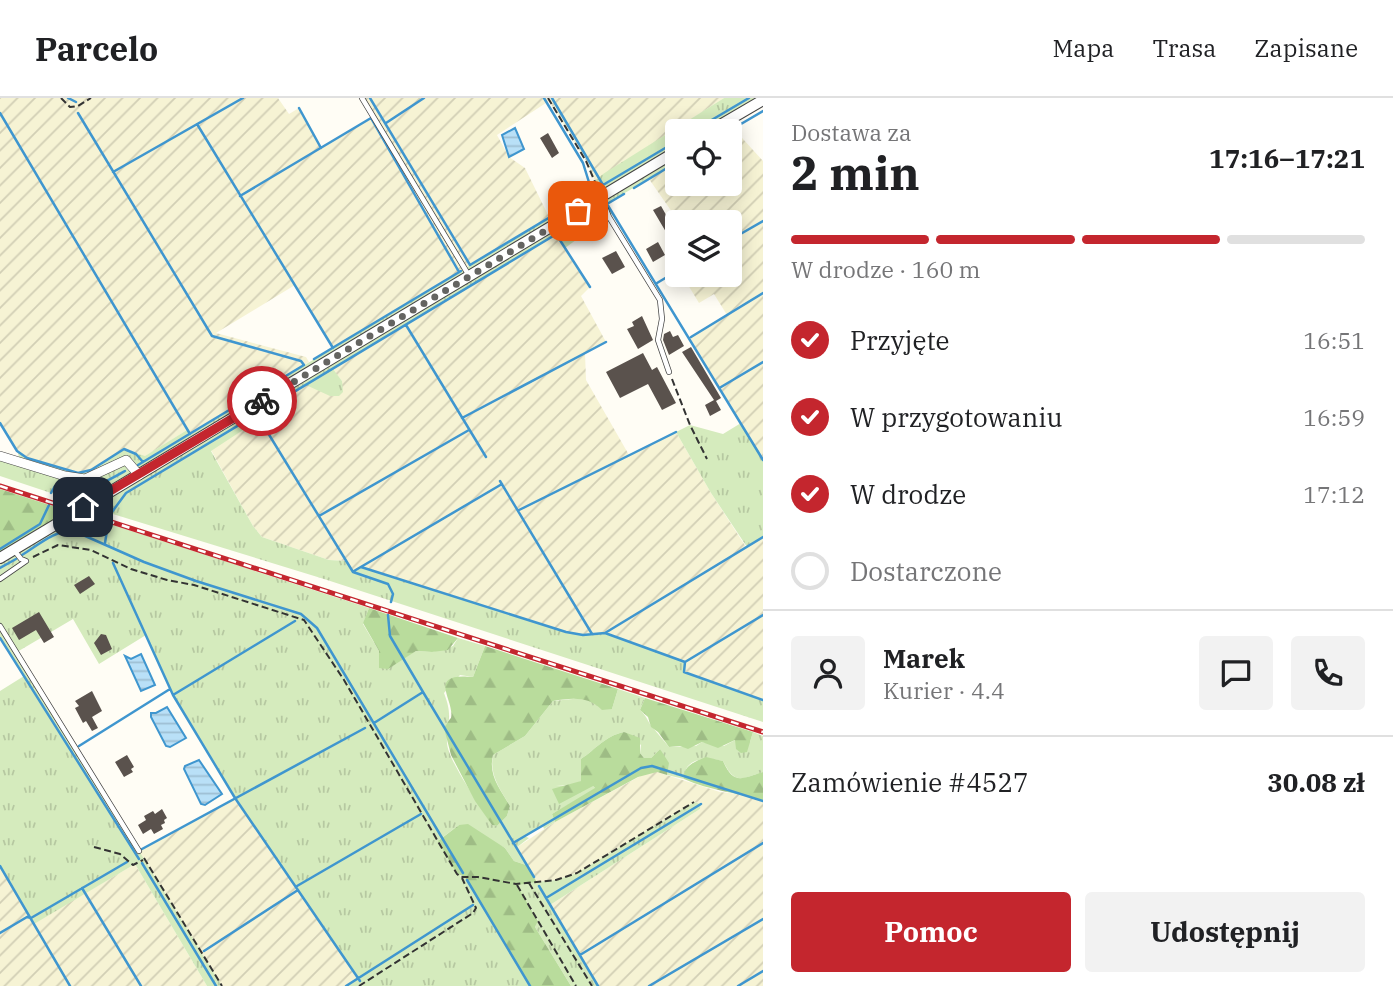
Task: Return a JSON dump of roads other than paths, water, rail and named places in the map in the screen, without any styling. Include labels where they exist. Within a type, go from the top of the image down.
[{"type":"street","points":[[731,119],[763,100]]},
{"type":"street","points":[[0,558],[665,158]]},
{"type":"street","points":[[0,456],[65,476],[85,479],[126,460],[139,475]]},
{"type":"lane","points":[[362,98],[470,276]]},
{"type":"lane","points":[[601,196],[609,217],[660,300],[662,319],[658,340],[669,372]]},
{"type":"lane","points":[[0,579],[26,561],[14,550]]},
{"type":"lane","points":[[0,626],[139,851]]},
{"type":"water","points":[[515,128],[524,149],[509,157],[502,135]]},
{"type":"water","points":[[141,654],[155,685],[141,691],[125,656],[131,659]]},
{"type":"water","points":[[167,707],[186,738],[170,747],[166,746],[151,717],[151,713]]},
{"type":"water","points":[[199,760],[222,794],[205,805],[201,804],[184,769]]},
{"type":"waterway","points":[[68,98],[76,102]]},
{"type":"waterway","points":[[113,172],[243,98]]},
{"type":"waterway","points":[[370,98],[470,265],[592,192],[583,163],[544,98]]},
{"type":"waterway","points":[[386,123],[424,98]]},
{"type":"waterway","points":[[552,98],[603,185],[665,148]]},
{"type":"waterway","points":[[713,119],[749,98]]},
{"type":"waterway","points":[[299,108],[321,148]]},
{"type":"waterway","points":[[742,123],[763,111]]},
{"type":"waterway","points":[[0,113],[190,434]]},
{"type":"waterway","points":[[78,113],[212,336],[301,361],[304,365],[138,465]]},
{"type":"waterway","points":[[240,196],[371,118],[459,272]]},
{"type":"waterway","points":[[197,124],[333,348]]},
{"type":"waterway","points":[[634,188],[665,169]]},
{"type":"waterway","points":[[624,194],[607,204],[763,460]]},
{"type":"waterway","points":[[112,512],[126,493],[598,209]]},
{"type":"waterway","points":[[742,233],[763,221]]},
{"type":"waterway","points":[[556,234],[590,287]]},
{"type":"waterway","points":[[314,359],[461,271]]},
{"type":"waterway","points":[[657,283],[665,278]]},
{"type":"waterway","points":[[691,337],[763,293]]},
{"type":"waterway","points":[[406,325],[486,457]]},
{"type":"waterway","points":[[462,418],[606,342]]},
{"type":"waterway","points":[[721,387],[763,362]]},
{"type":"waterway","points":[[257,415],[353,572],[388,584],[393,594],[391,602]]},
{"type":"waterway","points":[[0,423],[17,451],[27,458],[78,473],[91,470],[124,449],[136,454],[143,462]]},
{"type":"waterway","points":[[319,516],[469,430]]},
{"type":"waterway","points":[[519,510],[676,432]]},
{"type":"waterway","points":[[51,493],[55,486],[77,489],[90,487],[125,471]]},
{"type":"waterway","points":[[500,481],[592,634]]},
{"type":"waterway","points":[[354,571],[502,484]]},
{"type":"waterway","points":[[0,549],[40,524],[49,505]]},
{"type":"waterway","points":[[105,543],[108,524]]},
{"type":"waterway","points":[[22,555],[54,535],[74,531],[144,562],[301,614],[317,628],[463,873]]},
{"type":"waterway","points":[[605,633],[763,537]]},
{"type":"waterway","points":[[0,568],[16,559]]},
{"type":"waterway","points":[[113,563],[173,695],[235,798],[360,981]]},
{"type":"waterway","points":[[361,567],[566,632],[583,635],[605,633],[685,662],[684,672],[763,700]]},
{"type":"waterway","points":[[388,615],[390,636],[423,692]]},
{"type":"waterway","points":[[685,662],[763,615]]},
{"type":"waterway","points":[[173,695],[295,621]]},
{"type":"waterway","points":[[0,638],[139,859]]},
{"type":"waterway","points":[[79,746],[170,689]]},
{"type":"waterway","points":[[374,723],[423,692],[534,877]]},
{"type":"waterway","points":[[142,849],[365,728]]},
{"type":"waterway","points":[[513,843],[641,768],[652,766],[763,801]]},
{"type":"waterway","points":[[546,898],[701,804]]},
{"type":"waterway","points":[[297,886],[421,814]]},
{"type":"waterway","points":[[580,955],[763,843]]},
{"type":"waterway","points":[[0,933],[127,862]]},
{"type":"waterway","points":[[142,863],[216,986]]},
{"type":"waterway","points":[[0,866],[70,986]]},
{"type":"waterway","points":[[467,880],[530,986]]},
{"type":"waterway","points":[[539,886],[598,986]]},
{"type":"waterway","points":[[82,888],[141,986]]},
{"type":"waterway","points":[[204,951],[298,890]]},
{"type":"waterway","points":[[346,986],[473,905]]},
{"type":"waterway","points":[[649,986],[763,919]]},
{"type":"waterway","points":[[738,986],[763,971]]},
{"type":"railway","points":[[0,486],[763,732]]}]
